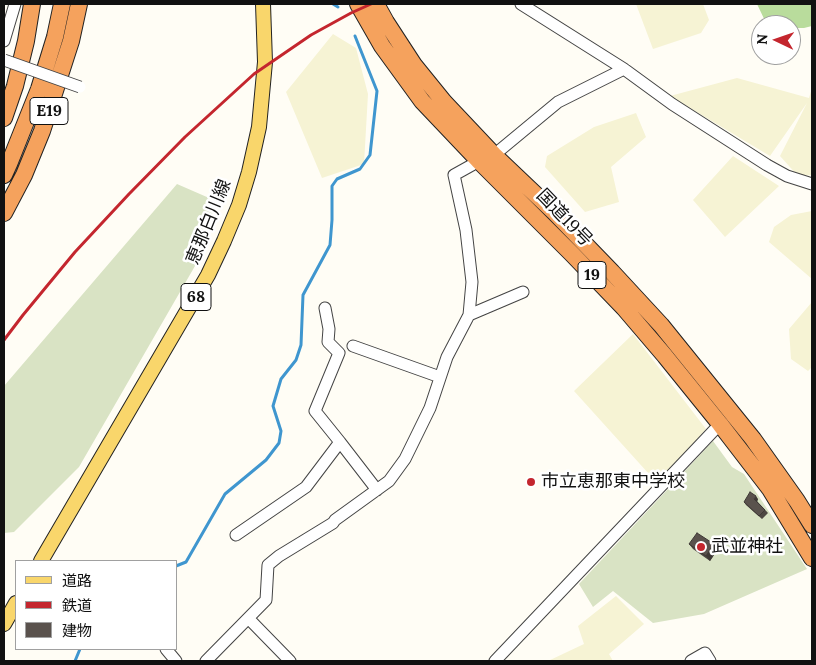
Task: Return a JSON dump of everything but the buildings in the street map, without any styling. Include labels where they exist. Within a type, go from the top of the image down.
[{"type":"highway","points":[[4,118],[26,40],[32,4]]},
{"type":"highway","name":"E19","points":[[4,175],[39,89],[55,37],[62,4]]},
{"type":"highway","name":"E19","points":[[4,213],[24,175],[42,131],[71,41],[79,4]]},
{"type":"highway","name":"国道19号","points":[[358,4],[382,46],[422,101],[624,308],[665,356],[770,489],[812,558]]},
{"type":"highway","name":"国道19号","points":[[376,4],[420,72],[444,102],[494,155],[554,212],[661,325],[753,439],[797,500],[812,526]]},
{"type":"main road","name":"恵那白川線","points":[[42,560],[208,275],[239,205],[249,172],[260,118],[265,62],[263,4]]},
{"type":"main road","points":[[4,624],[15,605]]},
{"type":"street","points":[[4,41],[15,4]]},
{"type":"street","points":[[521,4],[624,69],[672,104],[767,165],[787,176],[812,184]]},
{"type":"street","points":[[4,60],[80,86]]},
{"type":"street","points":[[494,155],[558,102],[624,69]]},
{"type":"street","points":[[206,661],[266,600],[268,565],[279,556],[333,523],[389,481],[405,459],[430,408],[447,357],[469,314],[472,282],[466,230],[454,175],[478,160]]},
{"type":"street","points":[[469,314],[523,292]]},
{"type":"street","points":[[325,308],[329,329],[328,342],[339,353],[315,411],[377,490]]},
{"type":"street","points":[[353,346],[440,377]]},
{"type":"street","points":[[500,659],[720,424]]},
{"type":"street","points":[[236,535],[306,487],[340,442]]},
{"type":"street","points":[[248,619],[290,661]]},
{"type":"street","points":[[167,650],[176,661]]},
{"type":"street","points":[[691,661],[705,653],[710,661]]},
{"type":"shaded area","points":[[636,4],[703,4],[709,20],[701,33],[653,49]]},
{"type":"shaded area","points":[[333,34],[356,48],[368,94],[364,164],[322,178],[286,92]]},
{"type":"shaded area","points":[[737,78],[809,98],[812,88],[812,175],[798,176],[780,156],[807,103],[770,156],[670,96]]},
{"type":"shaded area","points":[[636,113],[646,137],[611,167],[619,202],[585,212],[545,167],[547,156],[594,127]]},
{"type":"shaded area","points":[[733,156],[779,186],[725,237],[693,200]]},
{"type":"shaded area","points":[[812,211],[812,279],[769,242],[774,227],[791,215]]},
{"type":"shaded area","points":[[812,302],[812,367],[808,371],[791,359],[789,329]]},
{"type":"shaded area","points":[[633,334],[706,429],[658,484],[574,391]]},
{"type":"shaded area","points":[[616,596],[644,624],[609,654],[613,661],[548,661],[584,644],[578,626]]},
{"type":"green space","points":[[757,4],[812,4],[812,26],[801,28],[801,15],[762,15]]},
{"type":"green space","points":[[177,184],[216,201],[199,259],[79,467],[14,532],[4,533],[4,386]]},
{"type":"green space","points":[[713,441],[732,467],[744,474],[807,569],[704,614],[653,623],[613,591],[593,607],[579,584]]},
{"type":"waterway","points":[[333,4],[338,7]]},
{"type":"waterway","points":[[178,565],[186,562],[225,494],[266,460],[279,443],[281,431],[273,406],[281,379],[296,360],[301,345],[303,295],[330,245],[332,186],[337,179],[360,169],[370,155],[377,91],[355,36]]},
{"type":"waterway","points":[[75,661],[80,650]]},
{"type":"railway","points":[[4,340],[75,252],[185,137],[254,74],[311,35],[371,4]]},
{"type":"place","name":"市立恵那東中学校","points":[[531,482]]},
{"type":"place","name":"武並神社","points":[[701,547]]}]
